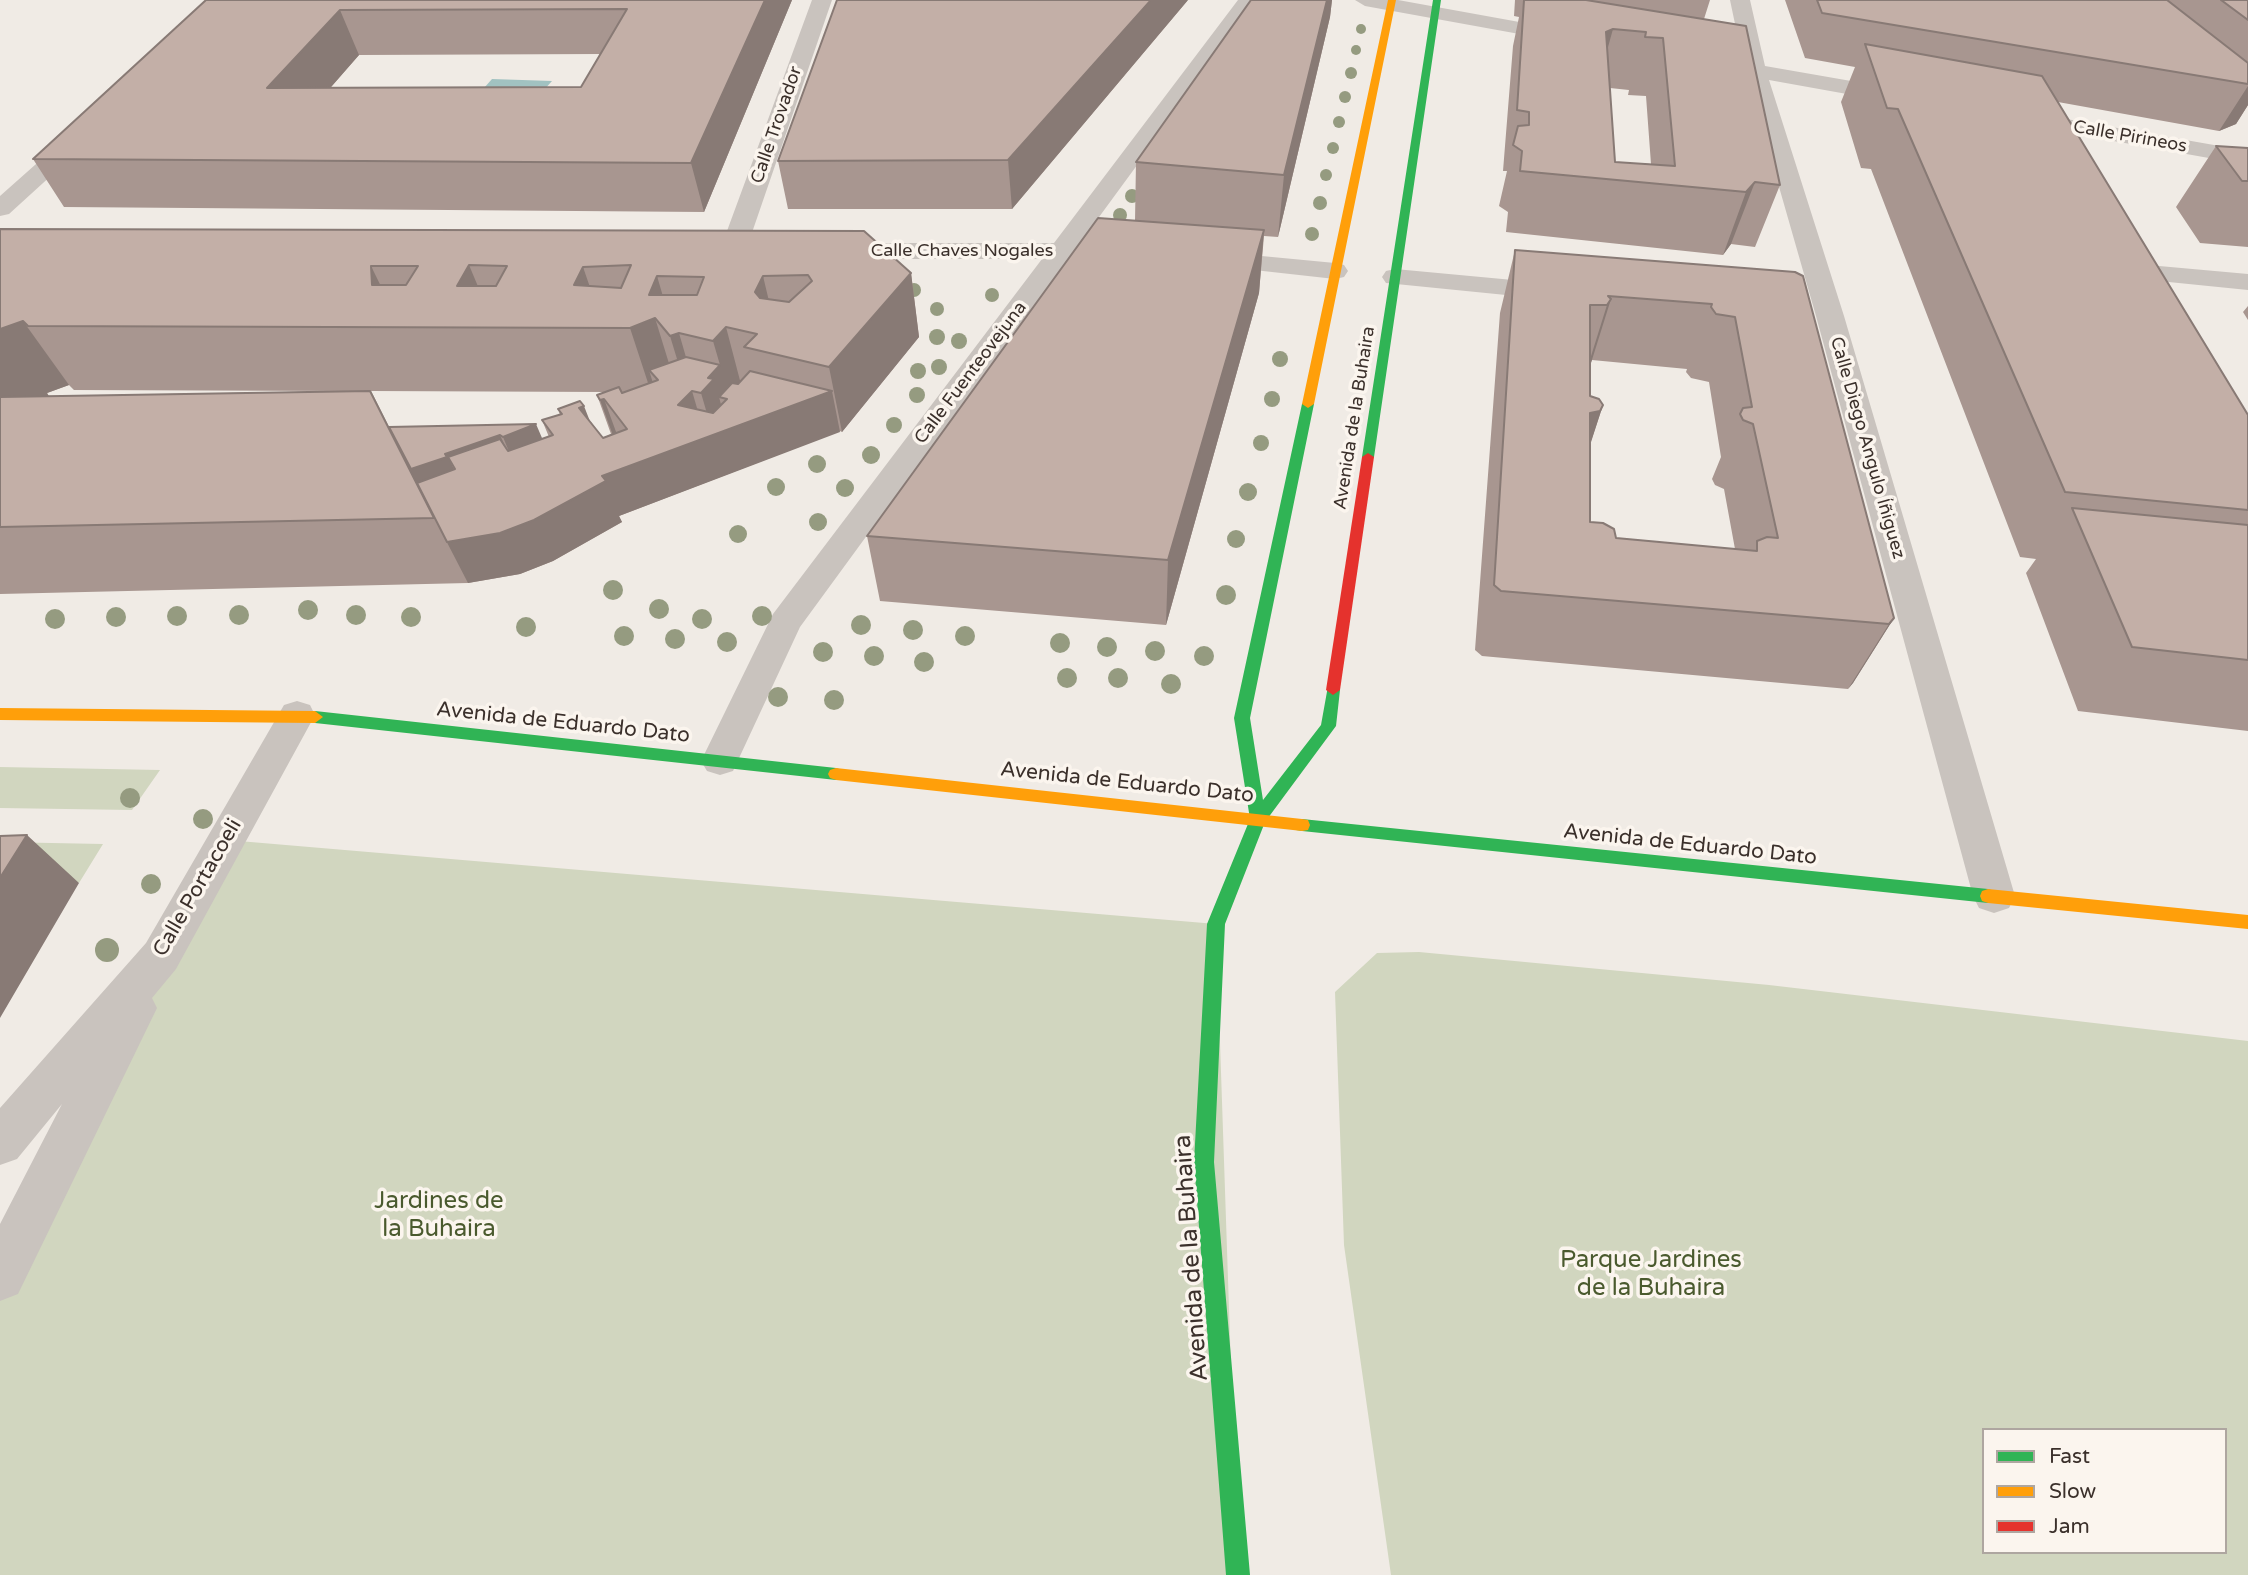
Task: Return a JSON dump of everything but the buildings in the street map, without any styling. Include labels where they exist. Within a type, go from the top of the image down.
[{"type":"main road","points":[[1258,819],[1242,718],[1392,2]]},
{"type":"main road","name":"Avenida de la Buhaira","points":[[1238,1575],[1204,1162],[1216,924],[1258,819],[1328,726],[1436,7]]},
{"type":"main road","name":"Avenida de Eduardo Dato","points":[[0,714],[297,715],[2248,922]]},
{"type":"street","name":"Calle Trovador","points":[[733,250],[822,0]]},
{"type":"street","name":"Calle Fuenteovejuna","points":[[720,761],[785,623],[1248,0]]},
{"type":"street","points":[[1365,0],[1436,7],[1585,40]]},
{"type":"street","name":"Calle Diego Angulo Íñiguez","points":[[1740,0],[1817,315],[1994,896]]},
{"type":"street","points":[[1717,64],[1921,100]]},
{"type":"street","name":"Calle Pirineos","points":[[2004,115],[2248,158]]},
{"type":"street","points":[[2059,124],[2075,151]]},
{"type":"street","points":[[0,209],[91,127]]},
{"type":"street","points":[[705,250],[760,251]]},
{"type":"street","name":"Calle Chaves Nogales","points":[[815,251],[1062,251],[1155,254]]},
{"type":"street","points":[[1183,257],[1335,271]]},
{"type":"street","points":[[2162,297],[2141,262],[2248,282]]},
{"type":"street","points":[[1395,277],[1584,294]]},
{"type":"street","name":"Calle Portacoeli","points":[[0,1143],[161,956],[297,715]]},
{"type":"street","points":[[0,1276],[161,956]]},
{"type":"green space","points":[[0,767],[160,770],[132,810],[0,808]]},
{"type":"green space","name":"Jardines de la Buhaira","points":[[227,840],[1216,924],[1238,1575],[0,1575],[0,1291]]},
{"type":"green space","points":[[0,842],[103,844],[79,883]]},
{"type":"green space","name":"Parque Jardines de la Buhaira","points":[[1419,952],[1769,985],[2248,1041],[2248,1575],[1391,1575],[1344,1245],[1335,992],[1377,953]]},
{"type":"water","points":[[492,79],[552,81],[544,90],[484,88]]},
{"type":"traffic: fast","points":[[1368,457],[1437,0]]},
{"type":"traffic: fast","points":[[1258,819],[1242,718],[1308,404]]},
{"type":"traffic: fast","points":[[1238,1575],[1204,1162],[1216,924],[1258,819],[1328,726],[1333,690]]},
{"type":"traffic: fast","points":[[315,717],[836,774]]},
{"type":"traffic: fast","points":[[1302,825],[1988,896]]},
{"type":"traffic: slow","points":[[1308,404],[1392,0]]},
{"type":"traffic: slow","points":[[0,714],[315,717]]},
{"type":"traffic: slow","points":[[836,774],[1302,825]]},
{"type":"traffic: slow","points":[[1988,896],[2248,922]]},
{"type":"traffic: jam","points":[[1333,690],[1368,457]]}]
